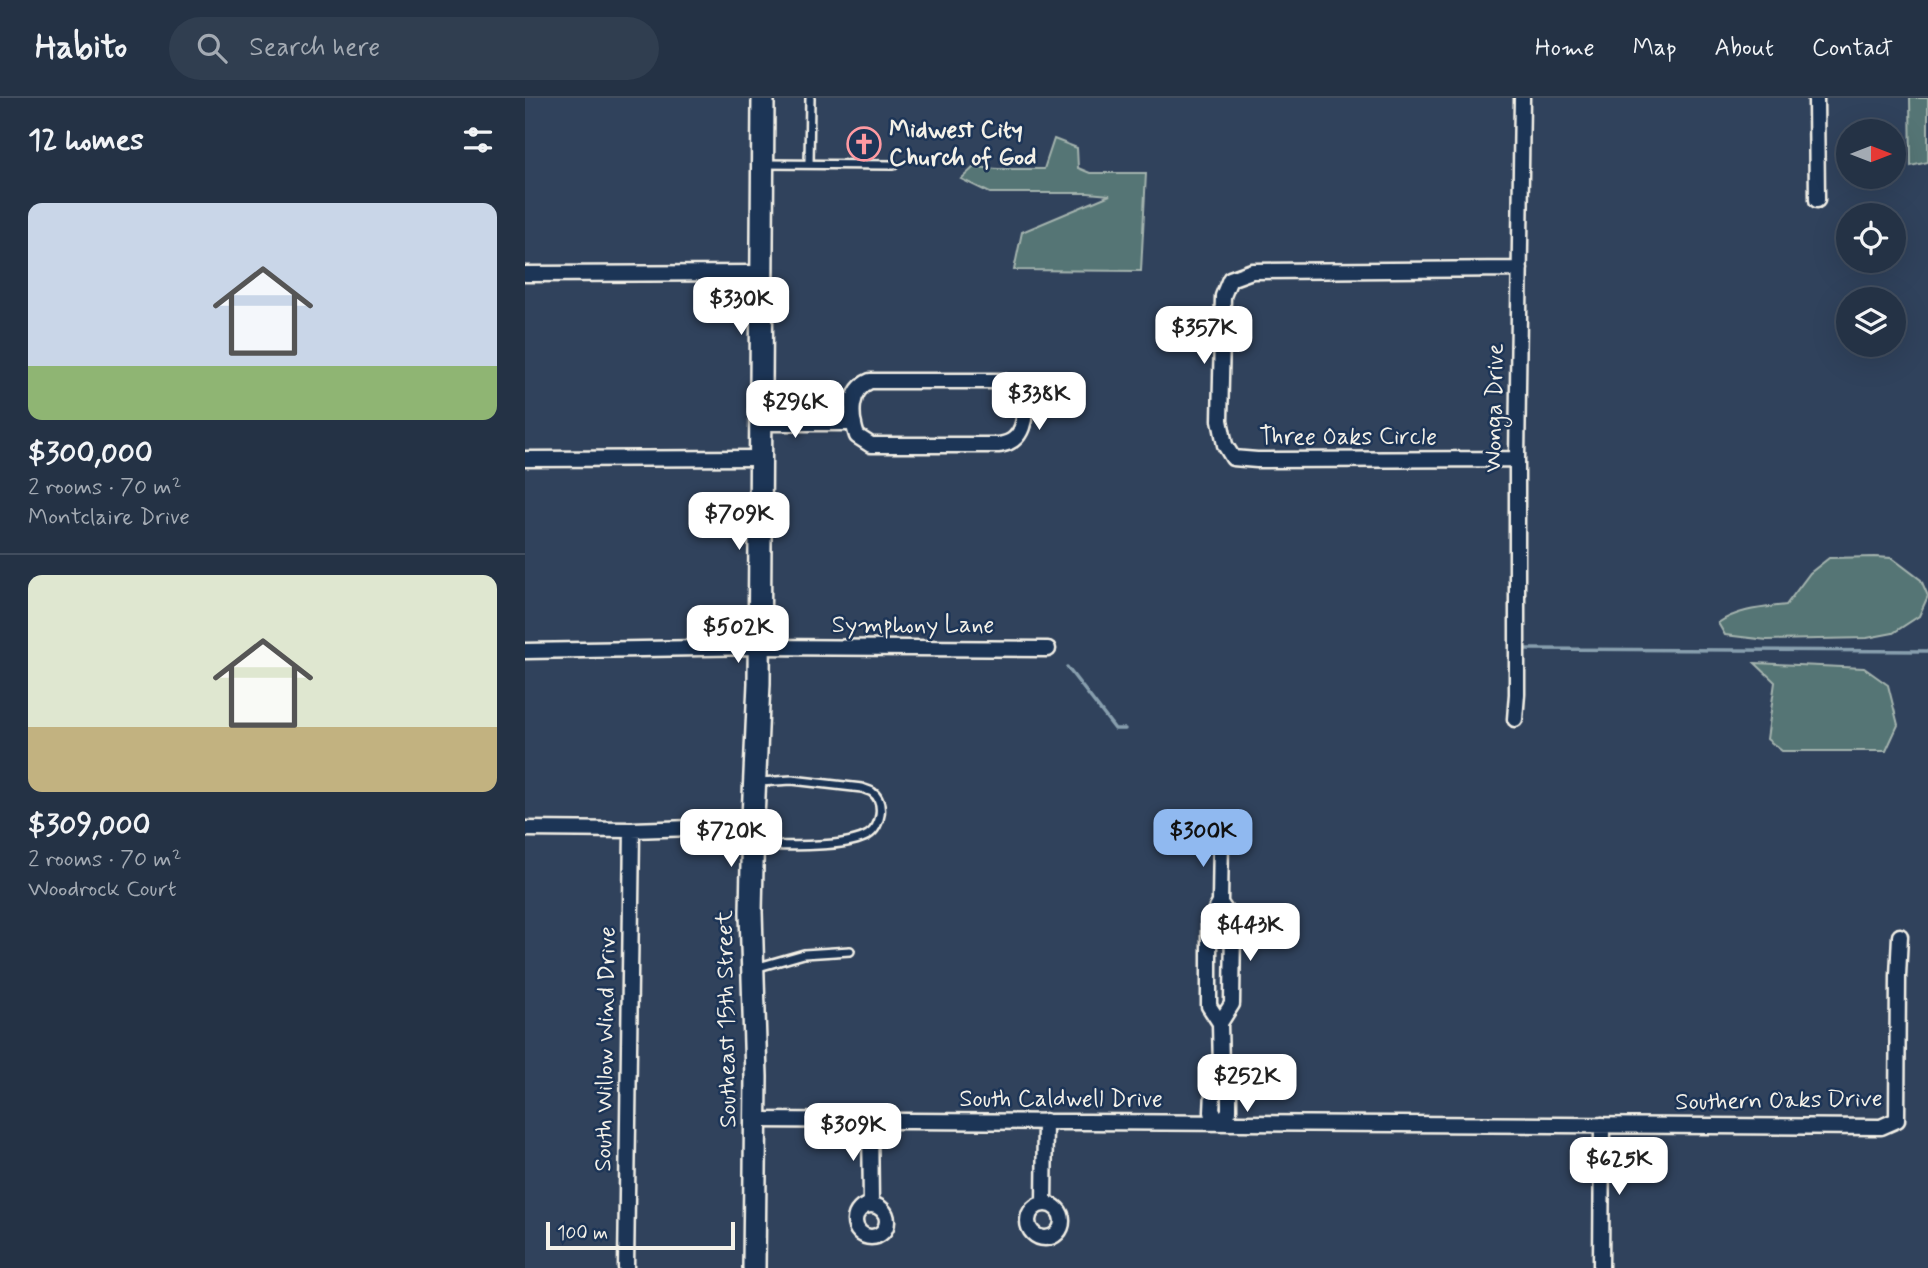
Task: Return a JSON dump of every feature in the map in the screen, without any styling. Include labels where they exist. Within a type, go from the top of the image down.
[{"type":"main road","name":"Southeast 15th Street","points":[[754,1268],[755,1119],[751,912],[759,647],[763,98]]},
{"type":"street","name":"Wonga Drive","points":[[1515,719],[1522,98]]},
{"type":"street","points":[[1816,98],[1817,200]]},
{"type":"street","name":"Three Oaks Circle","points":[[1517,459],[1233,458],[1224,444],[1220,420],[1223,296],[1230,279],[1252,271],[1520,269]]},
{"type":"street","points":[[525,274],[762,273]]},
{"type":"street","points":[[870,381],[1001,381],[1012,384],[1023,398],[1024,424],[1020,432],[1012,442],[999,445],[871,444],[857,436],[854,423],[853,401],[857,389],[870,381]]},
{"type":"street","points":[[761,401],[853,401]]},
{"type":"street","points":[[814,401],[815,422]]},
{"type":"street","points":[[761,423],[854,423]]},
{"type":"street","points":[[525,459],[761,458]]},
{"type":"street","name":"Symphony Lane","points":[[525,651],[759,647],[1048,649]]},
{"type":"street","points":[[525,829],[632,830],[752,836]]},
{"type":"street","name":"South Willow Wind Drive","points":[[627,1268],[632,830]]},
{"type":"street","points":[[1220,834],[1220,903],[1209,922],[1209,1006],[1220,1023]]},
{"type":"street","points":[[1220,903],[1233,922],[1232,1004],[1220,1023],[1220,1068],[1213,1092],[1212,1111],[1221,1122],[1229,1111],[1229,1093],[1220,1068]]},
{"type":"street","name":"Southern Oaks Drive","points":[[1602,1125],[1881,1127],[1897,1120],[1898,976],[1901,936]]},
{"type":"street","points":[[1213,1092],[1229,1093]]},
{"type":"street","name":"South Caldwell Drive","points":[[755,1119],[1602,1125]]},
{"type":"street","points":[[870,1121],[871,1205]]},
{"type":"street","points":[[1044,1204],[1045,1121]]},
{"type":"street","points":[[1601,1268],[1602,1125]]},
{"type":"lane","points":[[809,164],[810,98]]},
{"type":"lane","points":[[763,164],[894,164]]},
{"type":"lane","points":[[752,836],[810,845],[857,840],[874,830],[878,824],[880,807],[876,796],[862,788],[792,780],[754,782]]},
{"type":"lane","points":[[753,968],[804,954],[850,951]]},
{"type":"green space","points":[[1910,98],[1928,98],[1928,162],[1911,166]]},
{"type":"green space","points":[[1054,139],[1077,148],[1078,168],[1090,173],[1146,173],[1141,271],[1014,270],[1022,232],[1110,195],[990,193],[961,179],[974,167],[1044,169]]},
{"type":"green space","points":[[1829,558],[1892,558],[1921,580],[1928,596],[1919,616],[1893,633],[1867,638],[1767,640],[1725,635],[1718,623],[1742,612],[1786,605],[1810,573]]},
{"type":"green space","points":[[1755,663],[1864,668],[1888,685],[1898,725],[1886,751],[1782,751],[1767,739],[1775,682]]},
{"type":"waterway","points":[[1525,649],[1928,651]]},
{"type":"waterway","points":[[1067,667],[1115,729],[1125,729]]},
{"type":"place","name":"Midwest City Church of God","points":[[864,144]]}]
